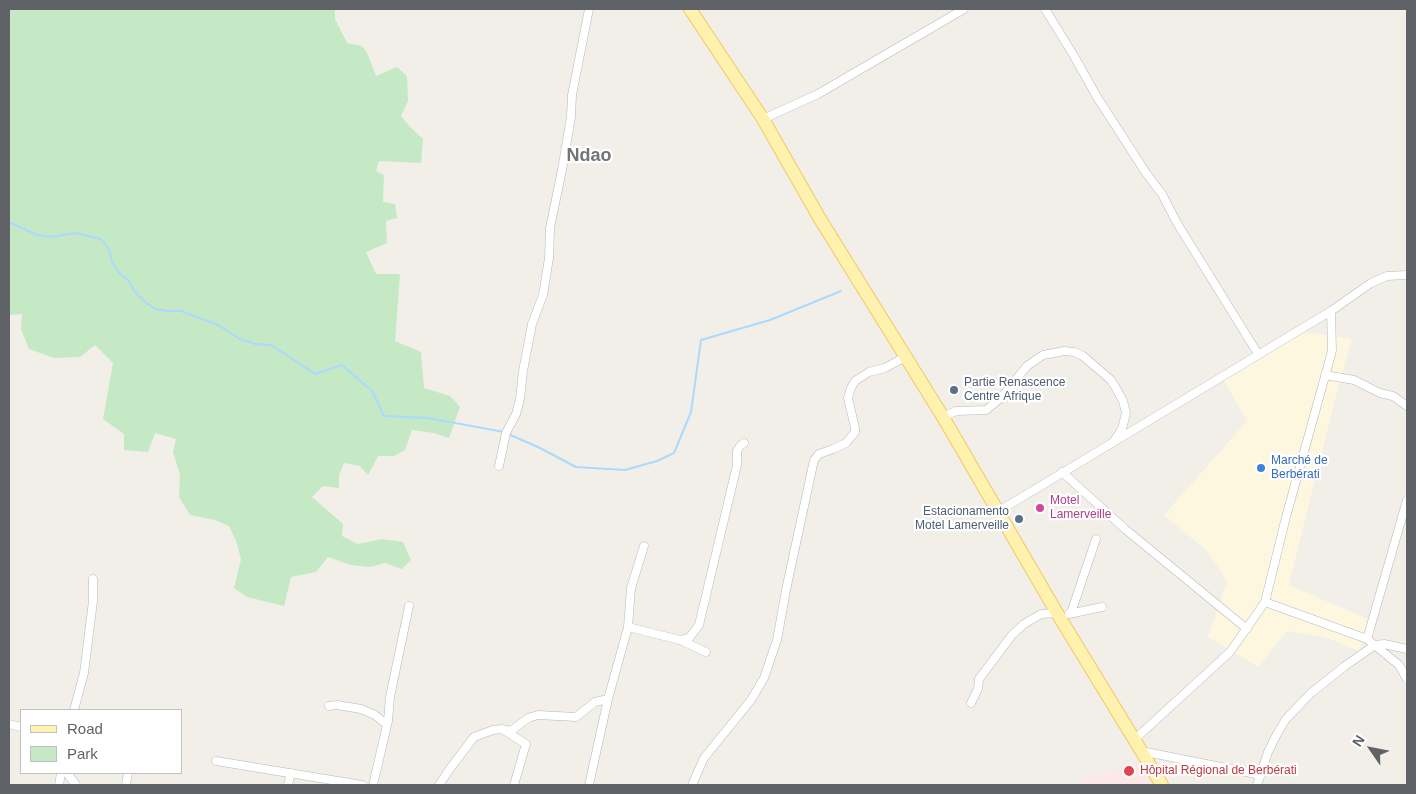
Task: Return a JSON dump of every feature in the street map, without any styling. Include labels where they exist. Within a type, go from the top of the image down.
[{"type":"main road","points":[[693,10],[763,119],[825,227],[1063,615],[1162,785]]},
{"type":"street","points":[[498,466],[506,433],[516,414],[520,399],[522,371],[532,324],[543,295],[549,258],[550,228],[572,117],[572,95],[589,9]]},
{"type":"street","points":[[763,119],[818,94],[964,9]]},
{"type":"street","points":[[1045,9],[1097,97],[1146,173],[1162,194],[1177,223],[1258,354]]},
{"type":"street","points":[[999,511],[1330,312],[1371,283],[1387,276],[1407,275]]},
{"type":"street","points":[[1138,745],[1230,652],[1265,602],[1286,517],[1332,351],[1330,312]]},
{"type":"street","points":[[943,417],[956,411],[986,410],[1001,398],[1027,366],[1043,355],[1064,350],[1083,356],[1111,380],[1123,401],[1126,413],[1122,429],[1113,443]]},
{"type":"street","points":[[692,785],[704,758],[751,700],[764,678],[777,640],[814,460],[819,454],[846,443],[855,432],[856,428],[848,398],[855,381],[860,376],[885,368],[905,357]]},
{"type":"street","points":[[1326,375],[1354,380],[1380,393],[1393,396],[1407,406]]},
{"type":"street","points":[[680,640],[689,638],[699,625],[732,484],[737,451],[744,443]]},
{"type":"street","points":[[1062,472],[1124,529],[1247,629]]},
{"type":"street","points":[[1367,640],[1407,500]]},
{"type":"street","points":[[1063,615],[1096,539]]},
{"type":"street","points":[[589,785],[608,699],[628,627],[631,588],[644,546]]},
{"type":"street","points":[[74,709],[84,673],[92,608],[93,579]]},
{"type":"street","points":[[1265,602],[1367,640],[1399,665],[1407,679]]},
{"type":"street","points":[[373,785],[387,725],[390,697],[409,606]]},
{"type":"street","points":[[971,703],[978,689],[979,679],[1012,635],[1024,624],[1041,614],[1063,615],[1102,607]]},
{"type":"street","points":[[628,627],[680,640],[706,652]]},
{"type":"street","points":[[1257,785],[1268,752],[1286,719],[1310,693],[1375,645],[1384,644],[1407,649]]},
{"type":"street","points":[[439,785],[474,736],[502,729],[511,731],[528,718],[538,715],[576,717],[595,702],[608,699]]},
{"type":"street","points":[[329,706],[337,705],[360,709],[375,716],[387,725]]},
{"type":"street","points":[[502,729],[526,744],[514,785]]},
{"type":"street","points":[[1138,745],[1261,775]]},
{"type":"street","points":[[216,761],[362,785]]},
{"type":"street","points":[[288,785],[291,773]]},
{"type":"street","points":[[68,774],[76,785]]},
{"type":"shaded area","name":"Marché de Berbérati","points":[[1297,331],[1352,339],[1339,383],[1289,585],[1370,620],[1359,651],[1325,637],[1287,631],[1258,667],[1208,637],[1227,581],[1208,552],[1164,515],[1247,421],[1224,381]]},
{"type":"shaded area","name":"Hôpital Régional de Berbérati","points":[[1141,760],[1155,785],[1077,785],[1080,782]]},
{"type":"green space","points":[[9,9],[335,9],[335,19],[347,43],[362,46],[367,53],[376,76],[397,67],[407,76],[408,101],[401,116],[423,139],[421,163],[379,161],[376,171],[384,175],[383,202],[395,204],[397,218],[386,221],[387,243],[366,252],[376,274],[400,274],[395,341],[421,352],[424,388],[450,396],[460,407],[449,438],[434,433],[412,430],[405,450],[394,456],[378,456],[368,475],[360,466],[344,463],[339,475],[339,488],[323,486],[312,497],[343,524],[342,536],[358,544],[382,539],[403,542],[411,560],[402,569],[385,563],[370,567],[351,565],[328,557],[316,572],[291,577],[284,606],[247,597],[234,588],[241,560],[237,543],[229,526],[215,520],[190,515],[179,497],[180,475],[173,452],[176,439],[155,433],[148,452],[124,450],[124,434],[103,419],[113,363],[95,345],[80,357],[54,358],[29,349],[21,329],[22,314],[10,315],[9,320]]},
{"type":"waterway","points":[[9,222],[37,235],[50,237],[75,233],[101,239],[109,249],[112,262],[119,273],[129,281],[135,292],[155,309],[181,311],[218,325],[240,339],[255,344],[271,345],[315,374],[342,365],[372,391],[384,416],[428,418],[504,432]]},
{"type":"waterway","points":[[508,434],[576,467],[625,470],[657,461],[674,453],[691,412],[701,340],[770,320],[841,291]]},
{"type":"place","name":"Partie Renascence Centre Afrique","points":[[954,390]]},
{"type":"place","name":"Marché de Berbérati","points":[[1261,468]]},
{"type":"place","name":"Motel Lamerveille","points":[[1040,508]]},
{"type":"place","name":"Estacionamento Motel Lamerveille","points":[[1019,519]]},
{"type":"place","name":"Hôpital Régional de Berbérati","points":[[1129,771]]},
{"type":"district","name":"Ndao","points":[[589,156]]}]
